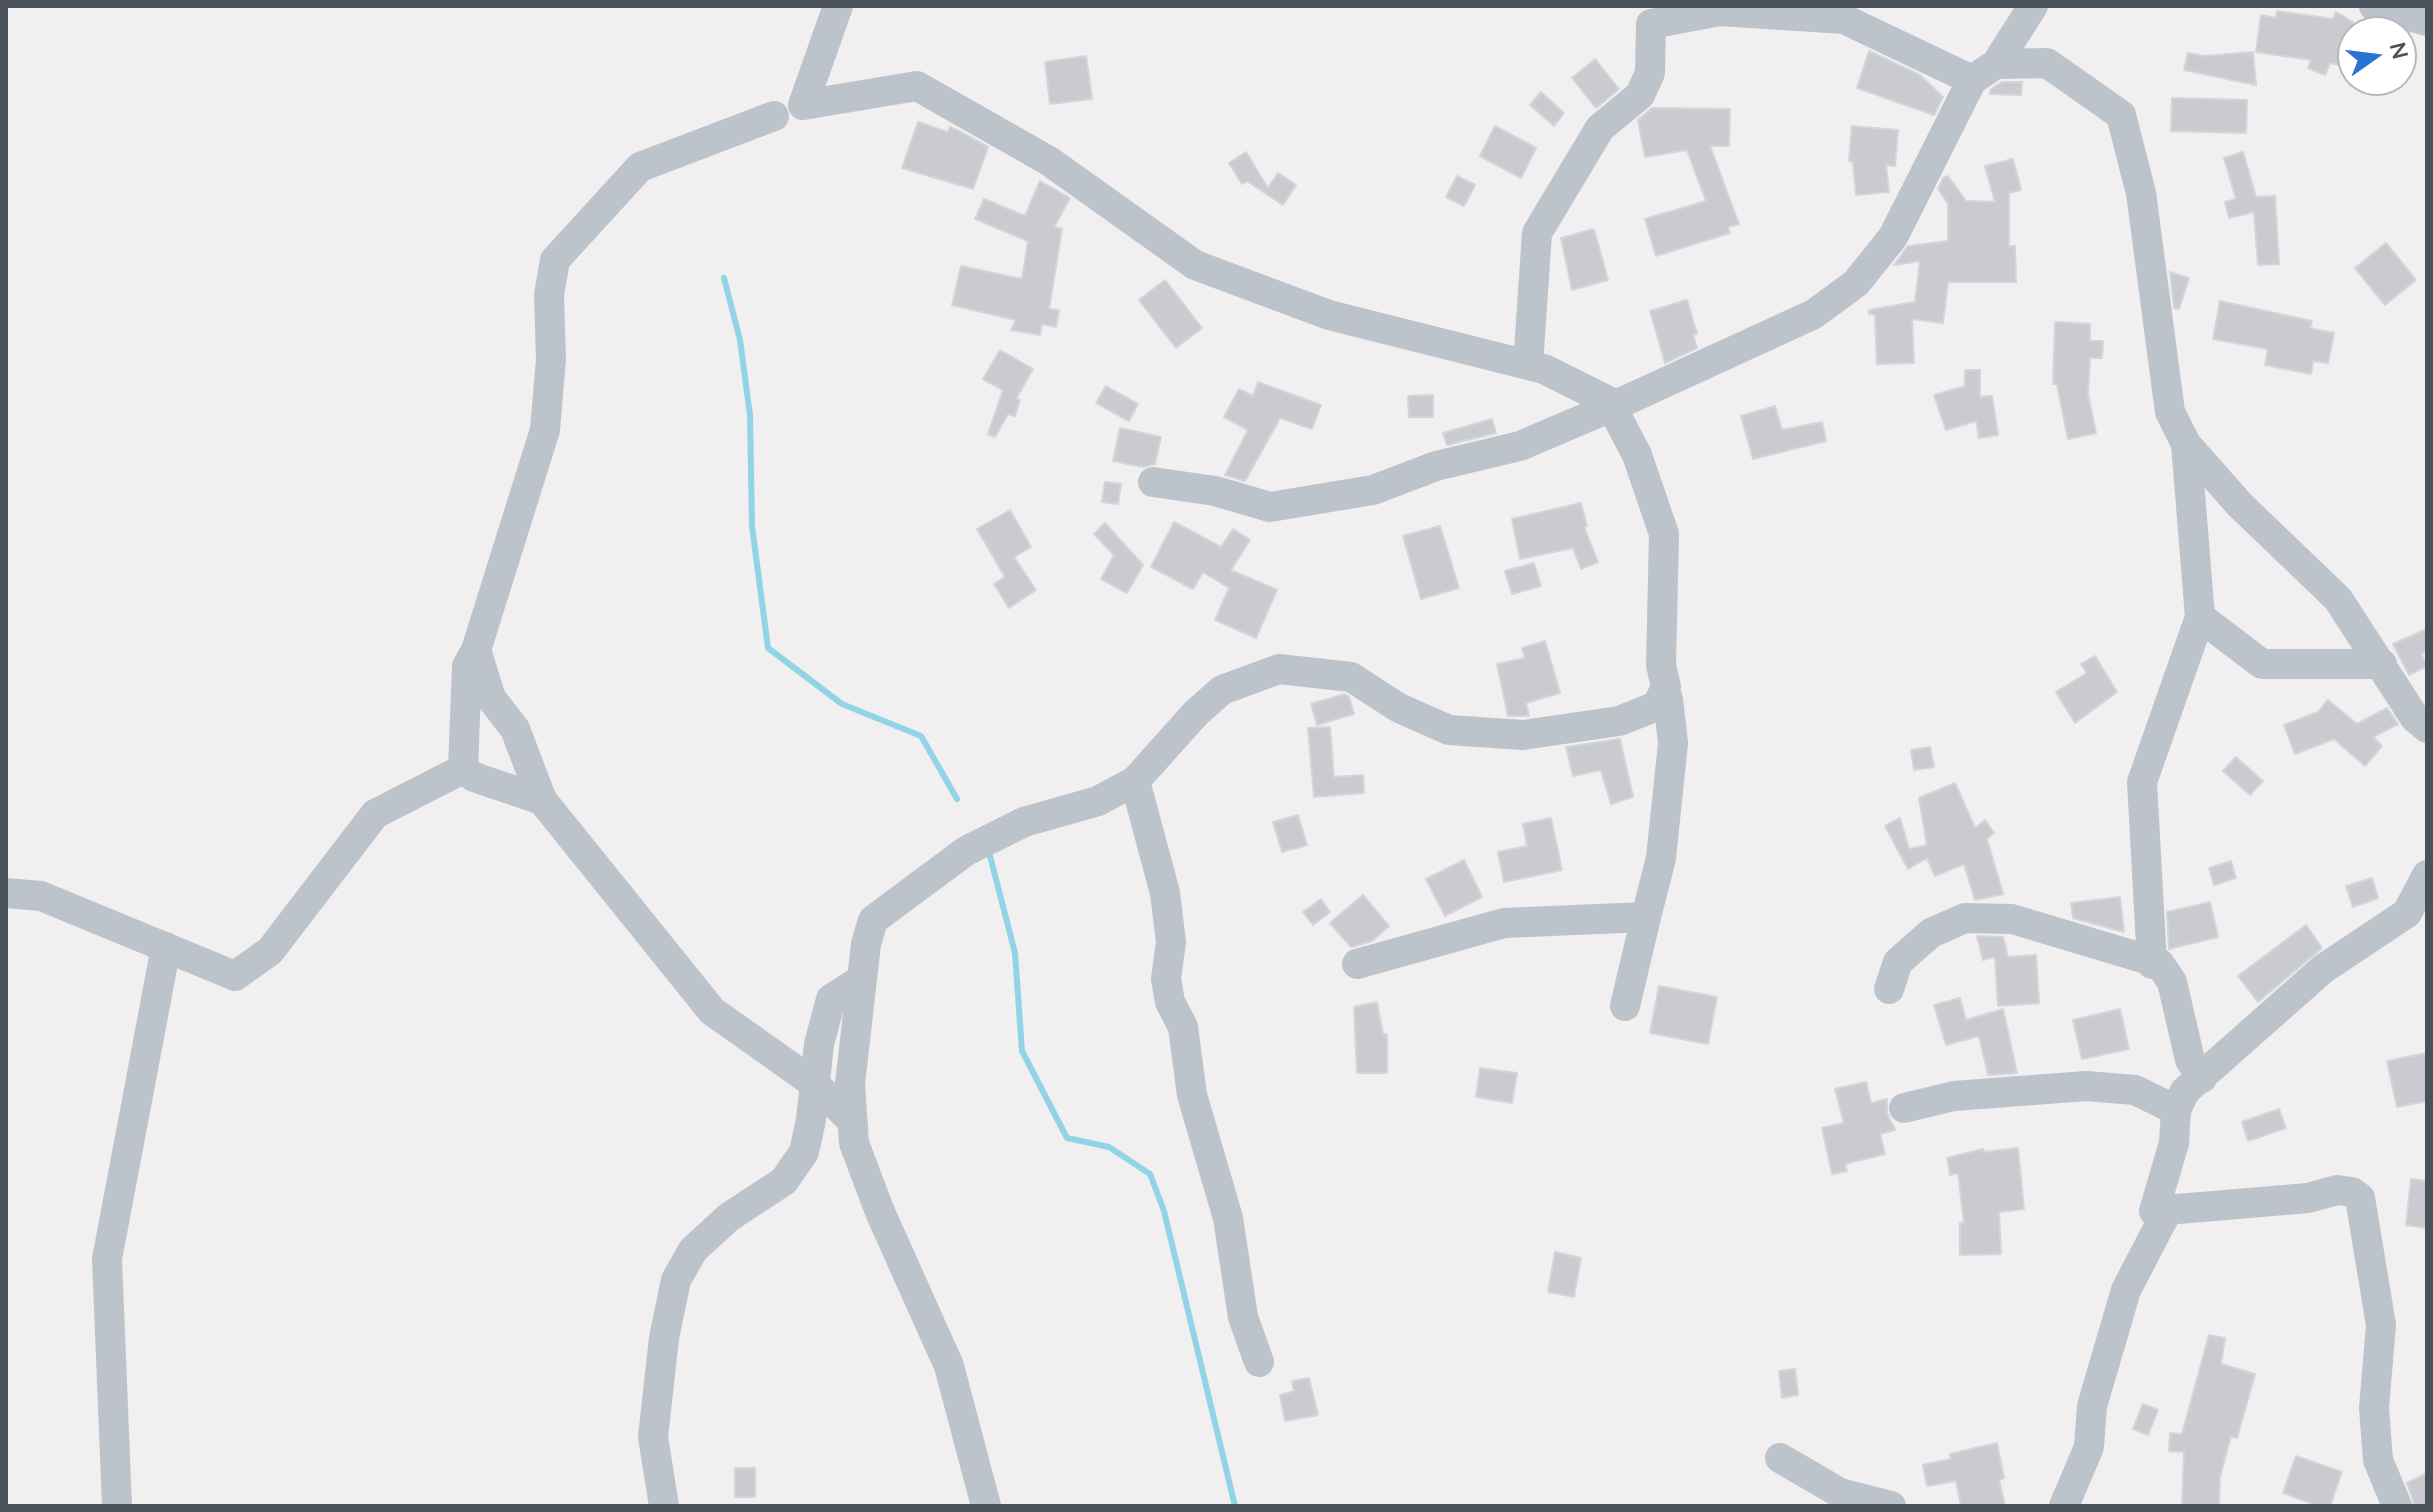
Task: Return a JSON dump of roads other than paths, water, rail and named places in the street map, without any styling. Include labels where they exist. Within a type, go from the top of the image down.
[{"type":"street","points":[[838,6],[803,105],[917,86],[1049,161],[1195,265],[1329,315],[1528,365],[1616,405]]},
{"type":"street","points":[[1153,482],[1215,491],[1270,507],[1373,490],[1436,466],[1520,446],[1814,314],[1856,283],[1893,237],[1984,72],[2033,6]]},
{"type":"street","points":[[2374,6],[2427,21]]},
{"type":"street","points":[[1528,365],[1537,233],[1600,128],[1640,95],[1650,73],[1651,24],[1720,11],[1844,19],[1984,72],[2047,63],[2121,115],[2141,193],[2170,412],[2186,444],[2240,505],[2338,599],[2415,718],[2427,728]]},
{"type":"street","points":[[463,769],[467,666],[476,650],[545,430],[551,359],[549,295],[555,260],[640,167],[774,116]]},
{"type":"street","points":[[986,1506],[949,1366],[880,1212],[854,1143],[850,1084],[861,980],[873,920],[966,851],[1024,822],[1098,801],[1135,781],[1196,713],[1222,690],[1279,669],[1351,677],[1399,708],[1449,730],[1523,735],[1640,716],[1657,706],[1666,687],[1661,665],[1664,534],[1637,455],[1615,413],[1616,405]]},
{"type":"street","points":[[2152,964],[2142,782],[2200,617],[2186,444]]},
{"type":"street","points":[[2200,617],[2262,664],[2382,664]]},
{"type":"street","points":[[476,650],[491,698],[515,729],[542,800],[712,1011],[815,1084],[852,1121]]},
{"type":"street","points":[[1625,1006],[1661,858],[1673,743],[1668,699],[1662,699]]},
{"type":"street","points":[[463,769],[474,777],[542,800]]},
{"type":"street","points":[[6,893],[41,896],[235,976],[270,951],[375,814],[463,769]]},
{"type":"street","points":[[1135,781],[1165,893],[1171,942],[1166,979],[1170,1002],[1183,1027],[1192,1095],[1228,1218],[1243,1317],[1259,1362]]},
{"type":"street","points":[[2154,1211],[2174,1143],[2176,1110],[2185,1091],[2323,969],[2407,913],[2427,875]]},
{"type":"street","points":[[1357,964],[1504,923],[1646,917]]},
{"type":"street","points":[[1889,989],[1898,962],[1931,933],[1965,918],[2012,919],[2152,964],[2159,963],[2172,982],[2190,1060],[2202,1078]]},
{"type":"street","points":[[117,1506],[107,1259],[166,947]]},
{"type":"street","points":[[664,1506],[653,1437],[664,1338],[676,1280],[693,1250],[729,1217],[784,1181],[804,1152],[819,1044],[831,999],[861,980]]},
{"type":"street","points":[[1904,1108],[1954,1096],[2086,1086],[2135,1090],[2176,1110]]},
{"type":"street","points":[[2154,1211],[2308,1198],[2337,1190],[2352,1192],[2360,1198],[2381,1325],[2374,1408],[2378,1460],[2397,1506]]},
{"type":"street","points":[[2064,1506],[2089,1447],[2092,1406],[2126,1290],[2164,1217],[2154,1211]]},
{"type":"street","points":[[1780,1458],[1840,1493],[1891,1506]]},
{"type":"waterway","points":[[724,278],[740,340],[750,415],[752,526],[768,648],[842,704],[921,736],[957,799]]},
{"type":"waterway","points":[[988,848],[1015,953],[1022,1051],[1067,1138],[1109,1147],[1150,1174],[1164,1211],[1235,1506]]}]
